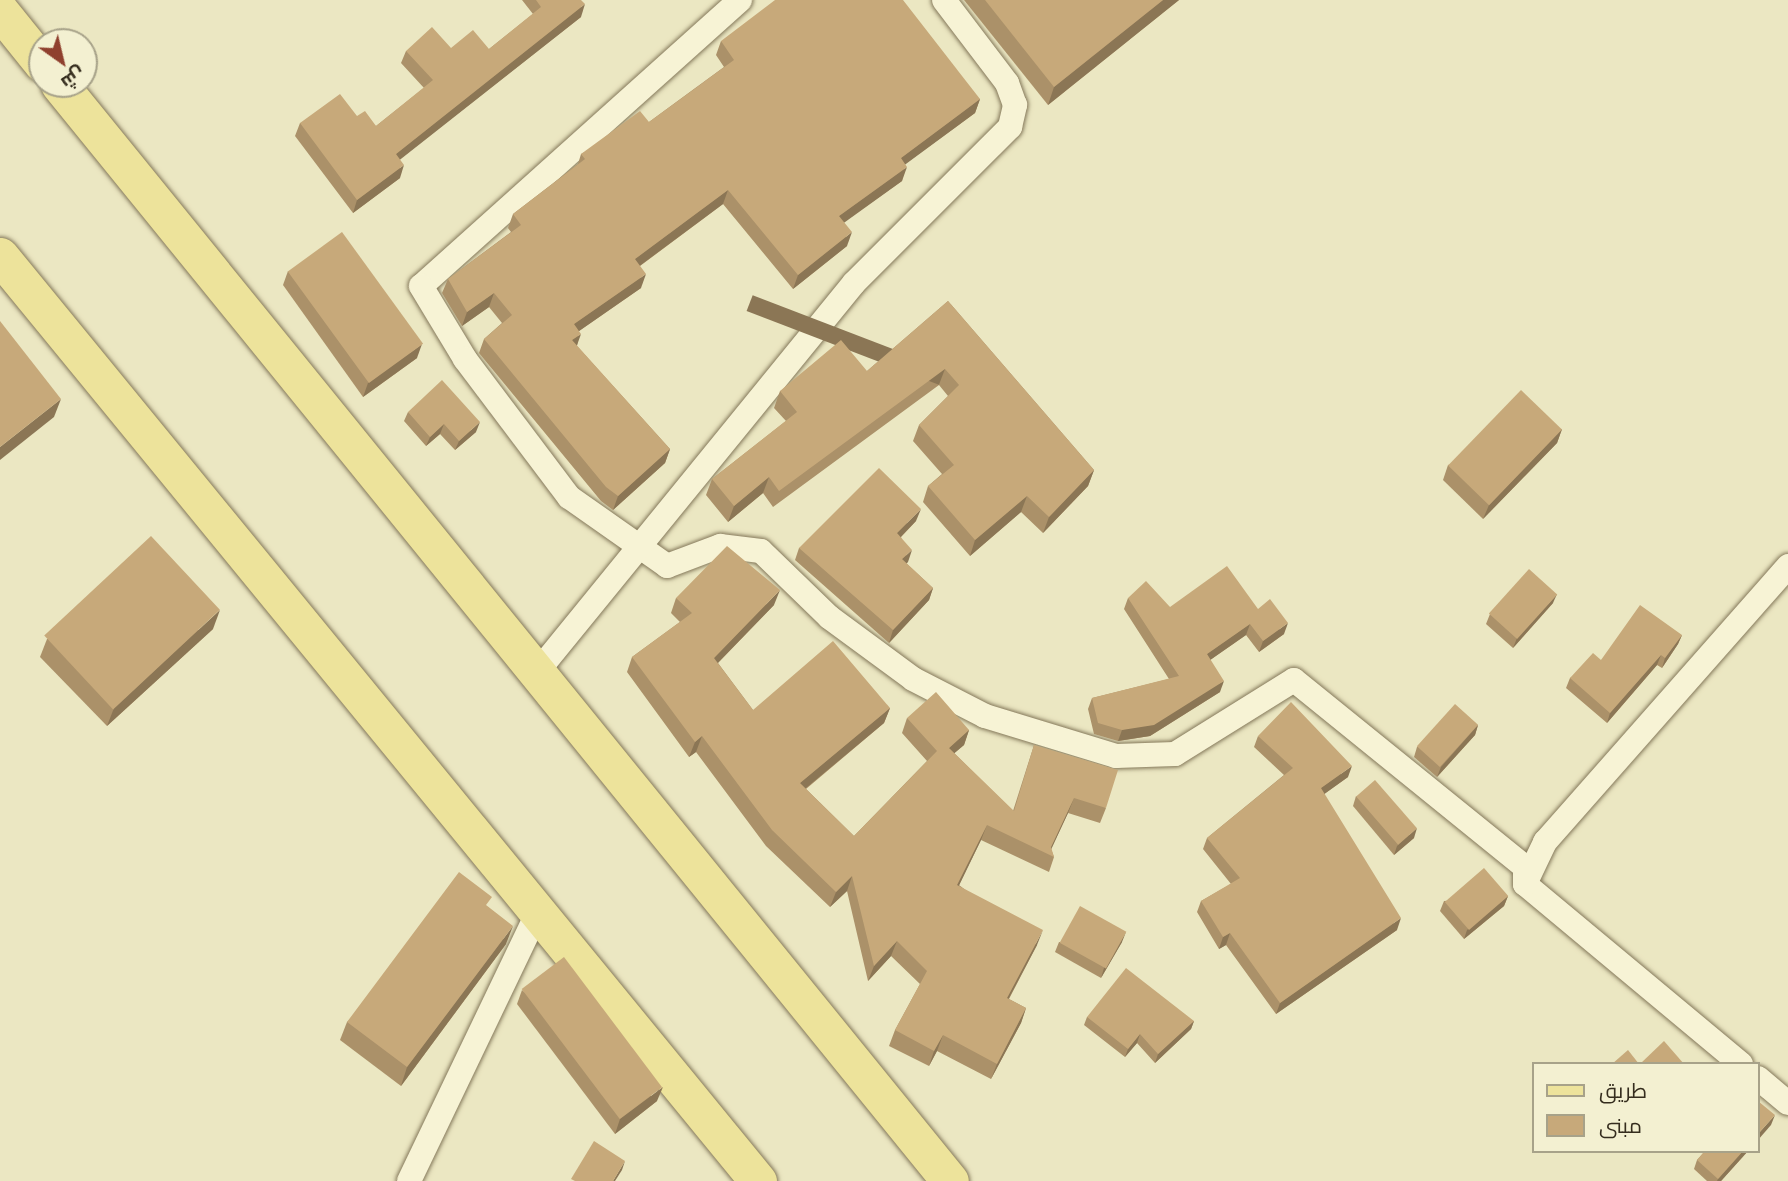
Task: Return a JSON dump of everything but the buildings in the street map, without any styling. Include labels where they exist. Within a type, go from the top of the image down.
[{"type":"main road","points":[[0,11],[28,46]]},
{"type":"main road","points":[[70,98],[950,1181]]},
{"type":"main road","points":[[5,272],[538,912],[758,1181]]},
{"type":"street","points":[[740,0],[421,286],[465,359],[569,496],[667,566],[720,546],[761,551],[829,617],[913,679],[985,716],[1116,756],[1175,754],[1294,680],[1525,867],[1525,884]]},
{"type":"street","points":[[538,671],[639,544],[855,283],[1010,127],[1015,105],[1007,83],[944,0]]},
{"type":"street","points":[[1525,884],[1545,842],[1788,566]]},
{"type":"street","points":[[1525,884],[1739,1062]]},
{"type":"street","points":[[409,1181],[538,912]]},
{"type":"street","points":[[1760,1080],[1788,1103]]}]
